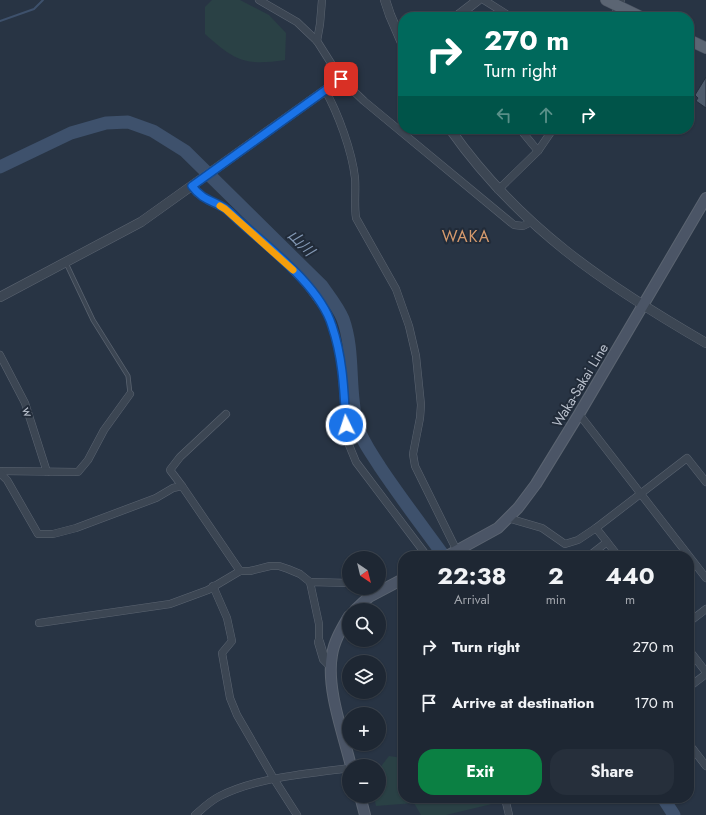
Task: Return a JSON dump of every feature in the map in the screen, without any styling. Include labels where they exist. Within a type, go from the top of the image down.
[{"type":"main road","points":[[606,0],[620,3],[634,12]]},
{"type":"main road","points":[[694,42],[706,48]]},
{"type":"main road","name":"Waka-Sakai Line","points":[[458,551],[498,528],[536,484],[706,198]]},
{"type":"main road","points":[[386,587],[398,584]]},
{"type":"main road","points":[[342,630],[335,643],[330,665],[331,684],[348,759]]},
{"type":"main road","points":[[362,803],[365,815]]},
{"type":"street","points":[[259,0],[297,22],[317,41],[341,79],[364,101],[398,129]]},
{"type":"street","points":[[317,41],[322,0]]},
{"type":"street","points":[[385,0],[398,32]]},
{"type":"street","points":[[462,12],[478,0]]},
{"type":"street","points":[[484,0],[503,12]]},
{"type":"street","points":[[0,297],[141,222],[341,79]]},
{"type":"street","points":[[325,90],[335,108],[353,166],[355,179],[354,206],[356,218],[396,289],[409,326],[416,356],[421,405],[413,454],[415,466],[452,551]]},
{"type":"street","points":[[404,134],[514,225],[522,226],[531,222]]},
{"type":"street","points":[[453,134],[463,148],[498,190],[565,252],[642,306],[706,343]]},
{"type":"street","points":[[524,134],[538,151]]},
{"type":"street","points":[[498,190],[538,151],[550,134]]},
{"type":"street","points":[[192,186],[197,193],[225,209],[283,260],[307,285],[324,308],[332,324],[342,362],[347,440],[356,462],[423,551]]},
{"type":"street","name":"w","points":[[0,355],[25,403],[47,472]]},
{"type":"street","points":[[0,472],[78,472],[88,460],[104,430],[130,394]]},
{"type":"street","points":[[226,414],[180,457],[170,470],[240,571]]},
{"type":"street","points":[[579,414],[685,551]]},
{"type":"street","points":[[508,518],[542,528],[565,544],[578,540],[596,528],[687,458],[706,482]]},
{"type":"street","points":[[0,472],[7,480],[38,534],[53,534],[76,528],[156,498],[173,488],[182,486]]},
{"type":"street","points":[[596,528],[614,551]]},
{"type":"street","points":[[595,551],[607,542]]},
{"type":"street","points":[[694,562],[706,578]]},
{"type":"street","points":[[39,623],[170,604],[191,597],[240,571],[250,571],[270,566],[279,566],[300,574],[310,582],[342,583]]},
{"type":"street","points":[[310,582],[319,624],[319,642],[324,659],[330,665]]},
{"type":"street","points":[[213,586],[227,618],[232,641],[222,653],[230,698],[237,715],[274,779],[297,815]]},
{"type":"street","points":[[694,618],[706,609]]},
{"type":"street","points":[[694,657],[706,673],[694,683]]},
{"type":"street","points":[[694,750],[706,766]]},
{"type":"street","points":[[195,815],[219,796],[237,788],[274,779],[342,768]]},
{"type":"street","points":[[505,803],[509,815]]},
{"type":"lane","points":[[66,262],[93,320],[128,376],[130,394]]},
{"type":"green space","points":[[212,0],[240,0],[269,15],[286,33],[285,60],[250,62],[233,56],[215,43],[205,34],[205,7]]},
{"type":"green space","points":[[389,756],[398,757],[398,803],[414,803],[376,806],[375,803],[386,803],[386,760]]},
{"type":"green space","points":[[414,803],[496,803],[446,815],[421,815]]},
{"type":"building","points":[[706,77],[706,108],[696,101],[698,98],[695,95]]},
{"type":"waterway","points":[[0,21],[34,9],[43,0]]},
{"type":"waterway","name":"山川","points":[[0,167],[71,133],[106,123],[128,122],[153,131],[185,151],[322,286],[336,306],[343,319],[347,332],[354,411],[361,436],[370,452],[440,551]]},
{"type":"waterway","name":"山川","points":[[666,803],[674,815]]},
{"type":"slow traffic","points":[[220,206],[293,270]]},
{"type":"district","name":"WAKA","points":[[466,236]]},
{"type":"route","points":[[341,79],[192,186],[197,193],[225,209],[283,260],[307,285],[324,308],[332,324],[342,362],[346,425]]}]
